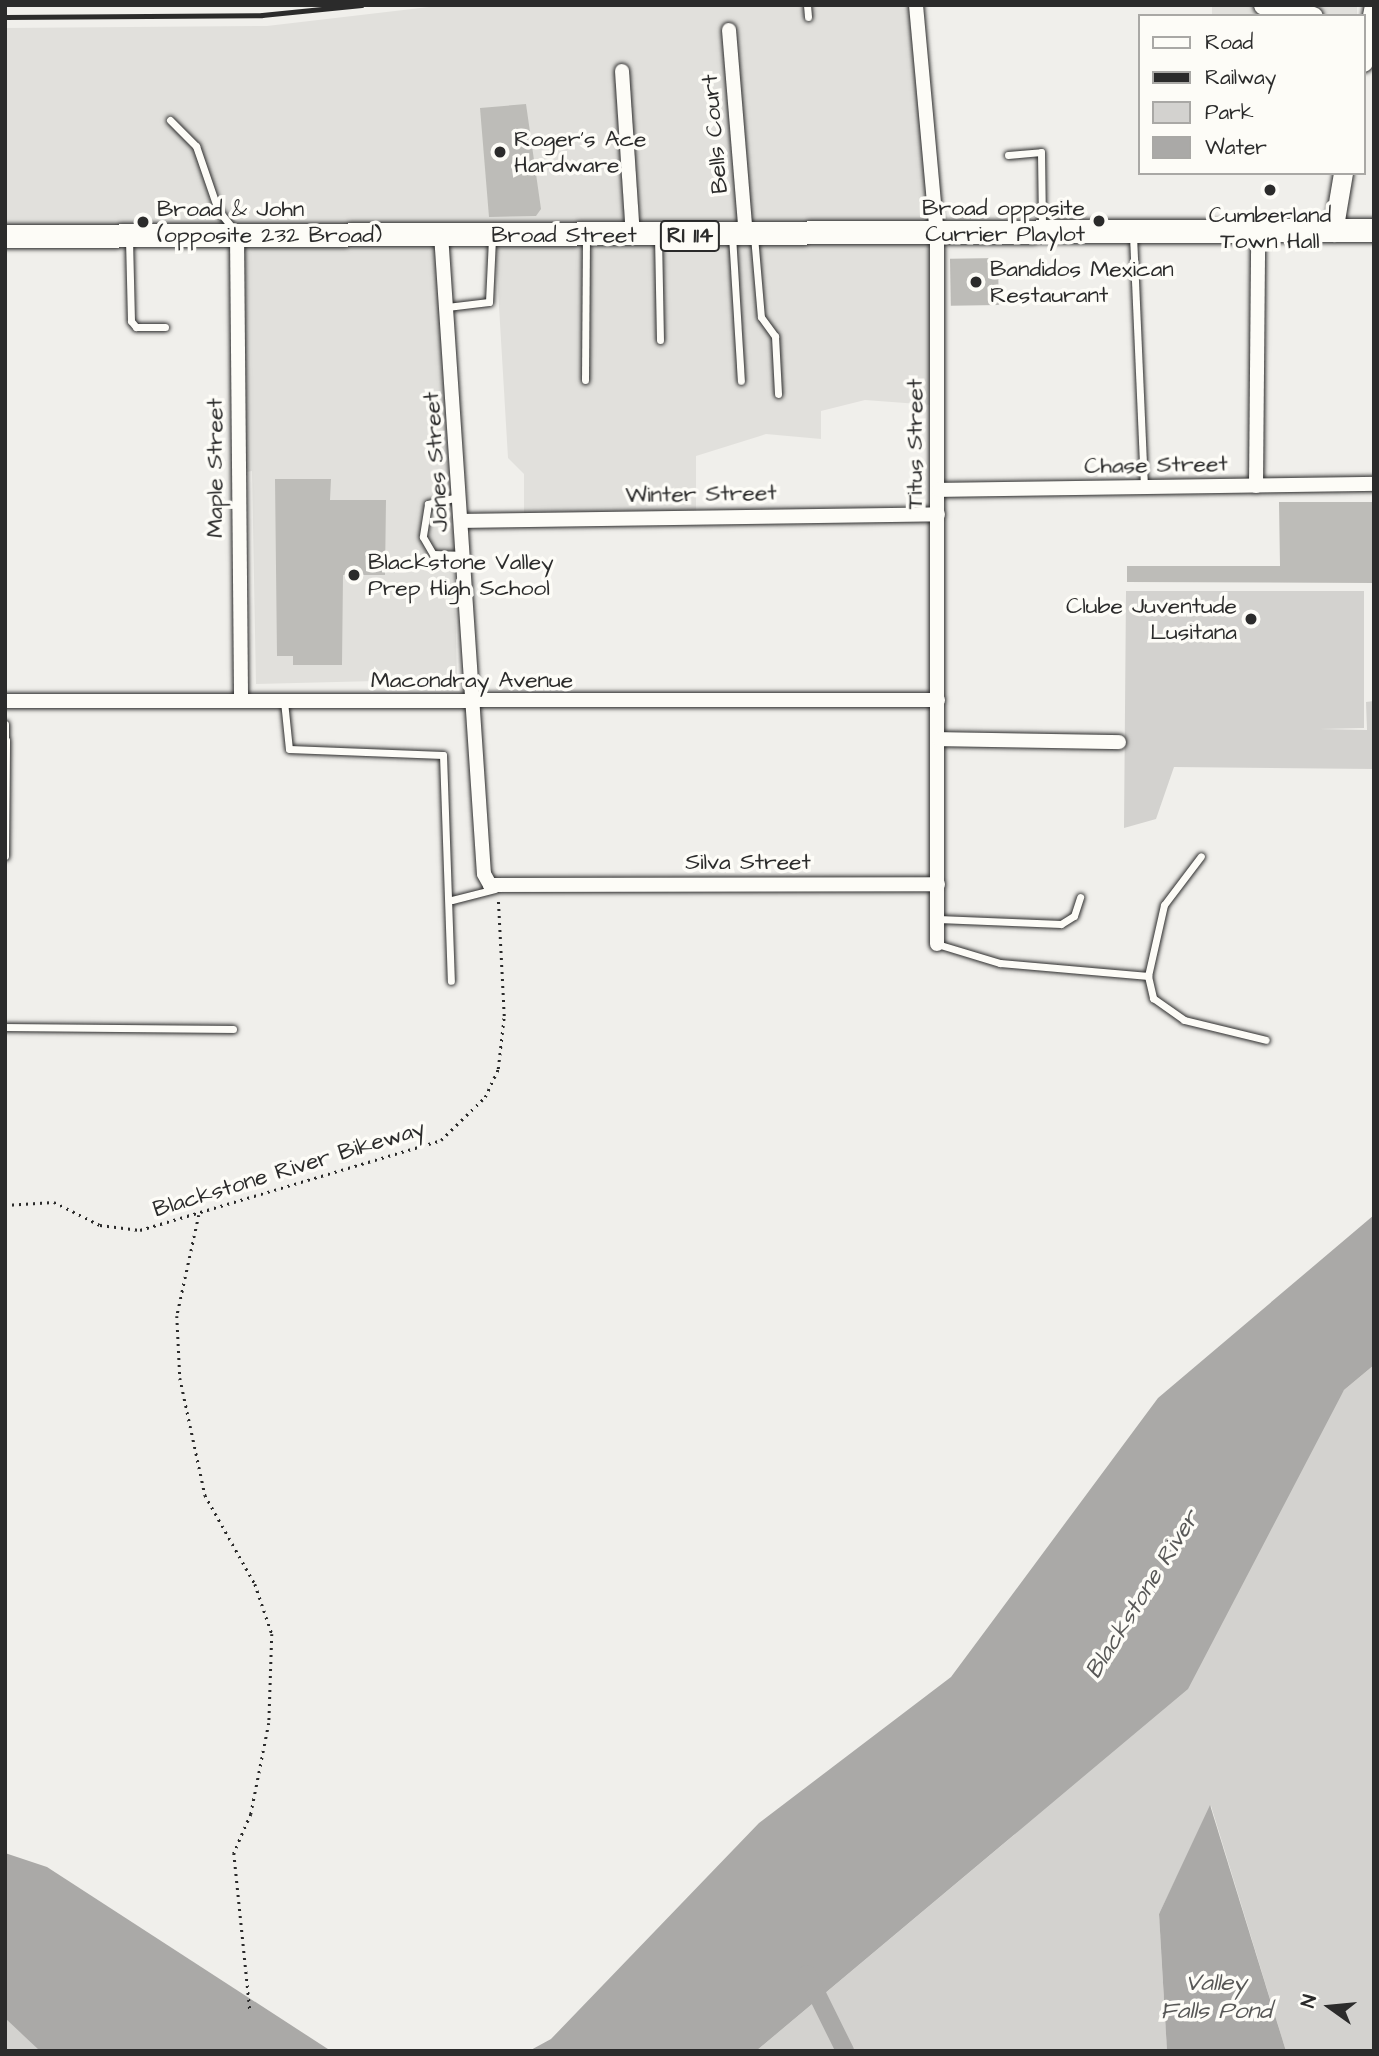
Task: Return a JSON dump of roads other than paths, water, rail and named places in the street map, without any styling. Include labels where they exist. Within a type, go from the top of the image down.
[{"type":"main road","name":"Broad Street","points":[[5,236],[1042,235],[1374,230]]},
{"type":"street","name":"Titus Street","points":[[916,5],[937,235],[939,884]]},
{"type":"street","points":[[1262,5],[1304,14]]},
{"type":"street","points":[[1366,27],[1374,5]]},
{"type":"street","name":"Bells Court","points":[[729,30],[744,235]]},
{"type":"street","points":[[622,71],[633,235]]},
{"type":"street","points":[[1333,232],[1343,175]]},
{"type":"street","points":[[1256,486],[1258,232]]},
{"type":"street","name":"Jones Street","points":[[440,234],[464,522],[484,874],[498,888]]},
{"type":"street","name":"Maple Street","points":[[237,235],[241,701]]},
{"type":"street","name":"Chase Street","points":[[939,490],[1374,484]]},
{"type":"street","name":"Winter Street","points":[[464,522],[938,514]]},
{"type":"street","name":"Macondray Avenue","points":[[5,701],[476,703],[938,700]]},
{"type":"street","points":[[939,739],[1119,742]]},
{"type":"street","points":[[937,944],[939,884]]},
{"type":"street","name":"Silva Street","points":[[498,888],[939,884]]},
{"type":"lane","points":[[807,5],[808,17]]},
{"type":"lane","points":[[170,120],[197,146],[218,209],[237,235]]},
{"type":"lane","points":[[1009,155],[1041,152],[1042,235]]},
{"type":"lane","points":[[1133,234],[1144,488]]},
{"type":"lane","points":[[129,235],[131,321],[165,327]]},
{"type":"lane","points":[[447,307],[489,302],[492,235]]},
{"type":"lane","points":[[584,380],[586,235]]},
{"type":"lane","points":[[741,381],[744,235]]},
{"type":"lane","points":[[744,235],[761,317],[775,336],[778,394]]},
{"type":"lane","points":[[658,236],[660,340]]},
{"type":"lane","points":[[462,496],[428,504],[423,537],[433,554],[466,555]]},
{"type":"lane","points":[[284,702],[289,748],[443,755],[452,900],[451,981]]},
{"type":"lane","points":[[5,724],[5,856]]},
{"type":"lane","points":[[1201,856],[1164,905],[1148,975],[1153,998],[1184,1020],[1266,1040]]},
{"type":"lane","points":[[452,900],[498,888]]},
{"type":"lane","points":[[938,919],[1061,924],[1074,916],[1080,897]]},
{"type":"lane","points":[[937,944],[1000,963],[1148,975]]},
{"type":"lane","points":[[5,1027],[233,1029]]},
{"type":"water","name":"Blackstone River","points":[[1374,1215],[1374,1365],[1344,1390],[1188,1689],[756,2051],[529,2051],[551,2039],[759,1823],[951,1677],[1158,1398]]},
{"type":"water","name":"Valley Falls Pond","points":[[1210,1805],[1286,2051],[1167,2051],[1159,1914]]},
{"type":"water","points":[[5,1853],[47,1867],[331,2051],[40,2051],[5,2018]]},
{"type":"waterway","points":[[807,1974],[845,2051]]},
{"type":"railway","points":[[5,17],[262,15],[362,5]]},
{"type":"place","name":"Roger's Ace Hardware","points":[[500,152]]},
{"type":"place","name":"Cumberland Town Hall","points":[[1270,190]]},
{"type":"place","name":"Broad opposite Currier Playlot","points":[[1099,221]]},
{"type":"place","name":"Broad & John (opposite 232 Broad)","points":[[143,222]]},
{"type":"place","name":"Bandidos Mexican Restaurant","points":[[976,282]]},
{"type":"place","name":"Blackstone Valley Prep High School","points":[[354,575]]},
{"type":"place","name":"Clube Juventude Lusitana","points":[[1251,619]]}]
